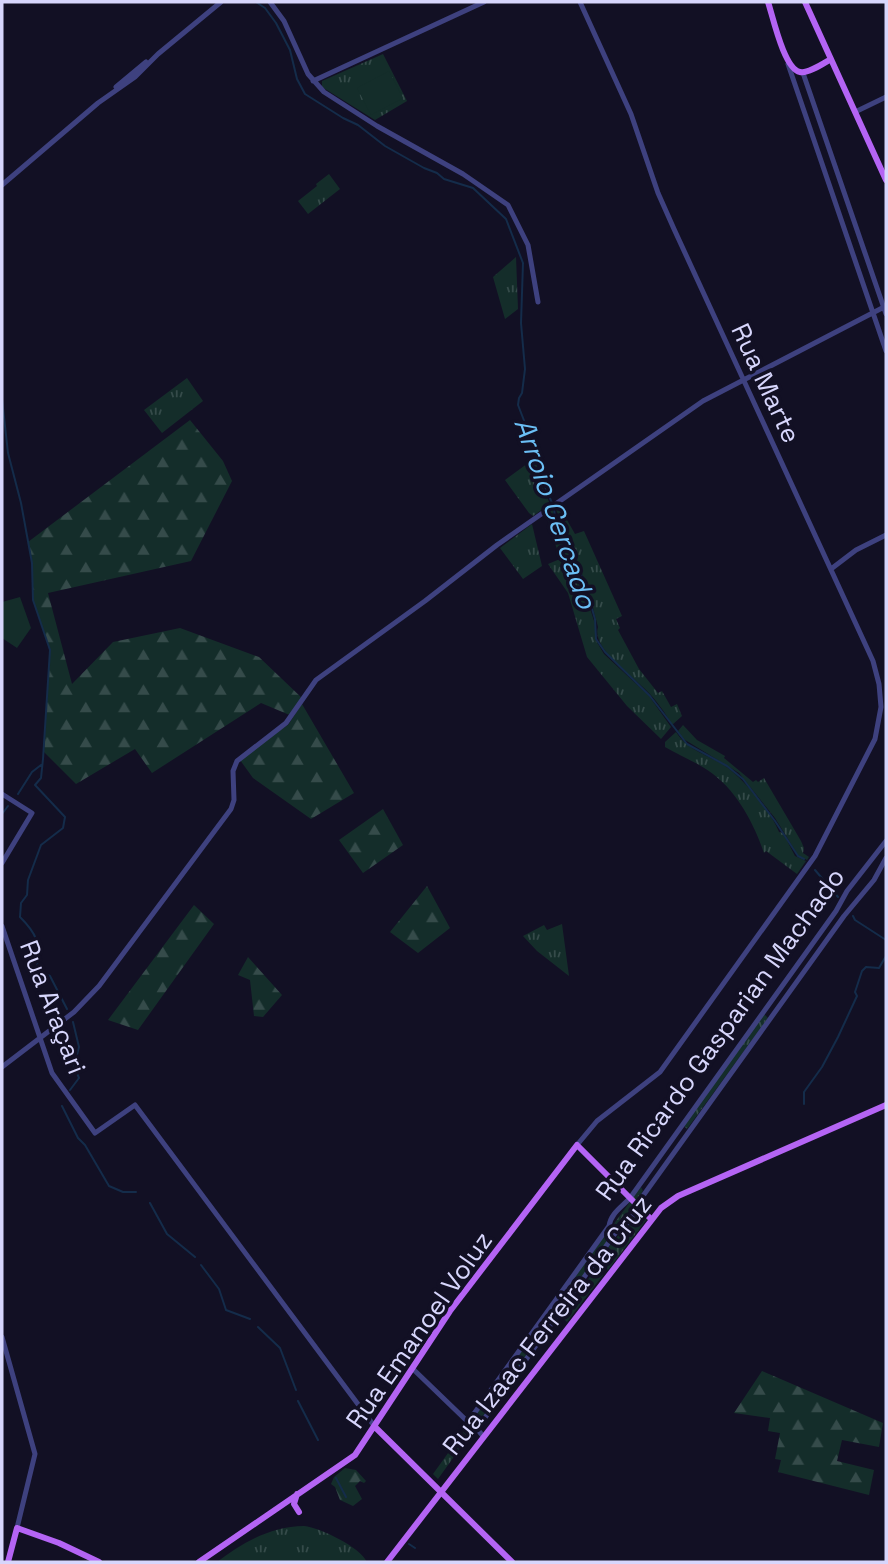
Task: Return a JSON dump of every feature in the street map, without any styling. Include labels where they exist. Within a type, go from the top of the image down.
[{"type":"main road","points":[[768,2],[788,64],[803,73],[831,60]]},
{"type":"main road","points":[[805,2],[886,180]]},
{"type":"main road","name":"Rua Izaac Ferreira da Cruz","points":[[387,1562],[661,1208],[678,1196],[886,1105]]},
{"type":"main road","points":[[577,1145],[651,1219]]},
{"type":"main road","name":"Rua Emanoel Voluz","points":[[200,1562],[348,1461],[375,1427],[450,1311],[577,1145]]},
{"type":"main road","points":[[375,1427],[512,1562]]},
{"type":"main road","points":[[297,1494],[295,1504],[299,1512]]},
{"type":"main road","points":[[8,1562],[17,1528],[99,1562]]},
{"type":"street","points":[[2,185],[110,95],[129,74],[158,54],[221,2]]},
{"type":"street","points":[[270,2],[284,21],[313,81],[324,92],[463,174],[508,205],[533,261],[538,302]]},
{"type":"street","points":[[313,81],[484,2]]},
{"type":"street","name":"Rua Marte","points":[[580,2],[631,114],[668,217],[873,661],[879,684],[880,721],[875,739],[815,856],[660,1072],[640,1090]]},
{"type":"street","points":[[788,64],[886,351]]},
{"type":"street","points":[[803,73],[886,314]]},
{"type":"street","points":[[855,112],[886,97]]},
{"type":"street","points":[[2,1067],[74,1012],[99,986],[232,806],[233,771],[237,761],[286,723],[316,680],[550,508],[703,401],[885,306]]},
{"type":"street","points":[[831,569],[856,550],[886,535]]},
{"type":"street","points":[[2,794],[32,813],[2,863]]},
{"type":"street","name":"Rua Ricardo Gasparian Machado","points":[[413,1368],[468,1422],[609,1226],[610,1220],[630,1198],[836,912],[847,891],[886,841]]},
{"type":"street","name":"Rua Ricardo Gasparian Machado","points":[[483,1436],[477,1429],[844,916],[874,880],[886,858]]},
{"type":"street","name":"Rua Araçari","points":[[2,926],[52,1073],[95,1133],[135,1105],[375,1427]]},
{"type":"street","points":[[2,1059],[9,1061]]},
{"type":"street","name":"Rua Emanoel Voluz","points":[[577,1145],[597,1121],[640,1090]]},
{"type":"street","points":[[640,1184],[646,1191]]},
{"type":"street","points":[[558,1297],[564,1298],[566,1304]]},
{"type":"street","points":[[2,1337],[36,1454],[17,1528]]},
{"type":"street","points":[[529,1337],[529,1342],[536,1346]]},
{"type":"green space","points":[[383,54],[407,101],[375,120],[322,87],[322,81]]},
{"type":"green space","points":[[389,71],[403,98],[371,115],[357,88]]},
{"type":"green space","points":[[329,174],[340,189],[308,214],[298,201]]},
{"type":"green space","points":[[516,257],[518,309],[505,319],[493,277]]},
{"type":"green space","points":[[187,378],[203,401],[162,433],[144,410]]},
{"type":"green space","points":[[190,420],[223,461],[232,481],[191,561],[48,593],[72,684],[113,642],[180,628],[259,657],[303,699],[292,716],[261,703],[152,773],[135,749],[76,784],[44,752],[50,650],[33,600],[32,563],[28,542]]},
{"type":"green space","points":[[535,458],[550,504],[533,516],[505,480]]},
{"type":"green space","points":[[559,506],[575,534],[584,531],[622,616],[616,619],[620,628],[618,630],[639,669],[658,693],[662,691],[671,707],[677,704],[682,716],[672,725],[653,698],[614,661],[601,644],[587,585],[570,548],[572,544],[568,543],[564,528],[556,517],[558,514],[555,508]]},
{"type":"green space","points":[[553,509],[554,519],[564,534],[570,555],[585,587],[595,624],[595,639],[604,654],[649,696],[671,727],[661,739],[627,706],[587,657],[568,593],[548,564],[560,559],[546,514]]},
{"type":"green space","points":[[532,524],[542,566],[523,579],[500,548]]},
{"type":"green space","points":[[20,597],[31,628],[17,648],[2,638],[2,602]]},
{"type":"green space","points":[[302,704],[354,793],[311,819],[253,778],[240,760],[288,725]]},
{"type":"green space","points":[[683,725],[697,740],[725,756],[724,758],[753,782],[764,778],[801,841],[803,853],[809,857],[807,860],[798,855],[775,818],[739,773],[682,738],[678,731]]},
{"type":"green space","points":[[676,732],[692,748],[732,771],[756,796],[779,832],[783,833],[795,856],[806,861],[797,874],[766,851],[764,853],[744,810],[722,782],[702,766],[665,747],[665,742]]},
{"type":"green space","points":[[383,809],[403,845],[363,873],[339,840]]},
{"type":"green space","points":[[427,886],[450,928],[418,953],[390,932]]},
{"type":"green space","points":[[194,905],[214,924],[138,1030],[108,1020]]},
{"type":"green space","points":[[562,924],[569,976],[537,951],[523,936],[544,925],[547,930]]},
{"type":"green space","points":[[248,957],[282,995],[263,1017],[254,1016],[250,980],[238,975]]},
{"type":"green space","points":[[764,1014],[768,1018],[687,1129],[684,1126]]},
{"type":"green space","points":[[641,1187],[643,1191],[567,1299],[566,1295],[562,1294]]},
{"type":"green space","points":[[639,1210],[647,1219],[608,1270],[598,1260]]},
{"type":"green space","points":[[596,1268],[603,1275],[567,1322],[562,1317]]},
{"type":"green space","points":[[527,1343],[527,1347],[531,1349],[438,1479],[433,1474]]},
{"type":"green space","points":[[762,1371],[883,1423],[879,1447],[842,1440],[837,1461],[874,1470],[869,1495],[778,1472],[781,1460],[775,1459],[780,1433],[768,1431],[770,1418],[734,1413]]},
{"type":"green space","points":[[345,1468],[356,1470],[366,1481],[360,1481],[355,1486],[362,1499],[353,1506],[340,1500],[331,1484],[334,1477]]},
{"type":"green space","points":[[304,1526],[339,1539],[357,1550],[367,1562],[217,1562],[236,1548],[269,1532]]},
{"type":"waterway","name":"Arroio Cercado","points":[[256,2],[265,8],[276,23],[290,50],[297,79],[305,94],[424,168],[444,179],[473,188],[506,219],[523,263],[521,323],[525,369],[518,405],[552,503]]},
{"type":"waterway","points":[[2,399],[8,453],[32,563],[33,600],[50,650],[41,778],[35,785],[65,817],[63,828],[41,845],[28,880],[27,895],[21,903],[20,917],[36,939],[37,966],[50,976],[67,1009]]},
{"type":"waterway","name":"Arroio Cercado","points":[[554,508],[555,518],[561,526],[584,581],[595,619],[596,639],[605,652],[650,696],[687,744],[727,766],[743,779],[798,856],[804,859]]},
{"type":"waterway","points":[[18,794],[32,772],[41,765]]},
{"type":"waterway","points":[[2,814],[8,806]]},
{"type":"waterway","name":"Arroio Cercado","points":[[815,870],[838,897]]},
{"type":"waterway","name":"Arroio Cercado","points":[[853,916],[886,940]]},
{"type":"waterway","points":[[804,1104],[804,1092],[822,1067],[857,996],[855,992],[862,971],[866,967],[879,968],[886,956]]},
{"type":"waterway","points":[[70,1090],[79,1078],[74,1066],[79,1047],[73,1022]]},
{"type":"waterway","points":[[62,1106],[78,1138],[109,1186],[123,1192],[136,1192]]},
{"type":"waterway","points":[[150,1203],[167,1234],[195,1257]]},
{"type":"waterway","points":[[201,1265],[219,1289],[226,1310],[250,1319]]},
{"type":"waterway","points":[[258,1327],[280,1348],[296,1390]]},
{"type":"waterway","points":[[298,1401],[318,1440]]},
{"type":"waterway","points":[[336,1478],[346,1497]]},
{"type":"waterway","points":[[409,1544],[415,1548]]}]
